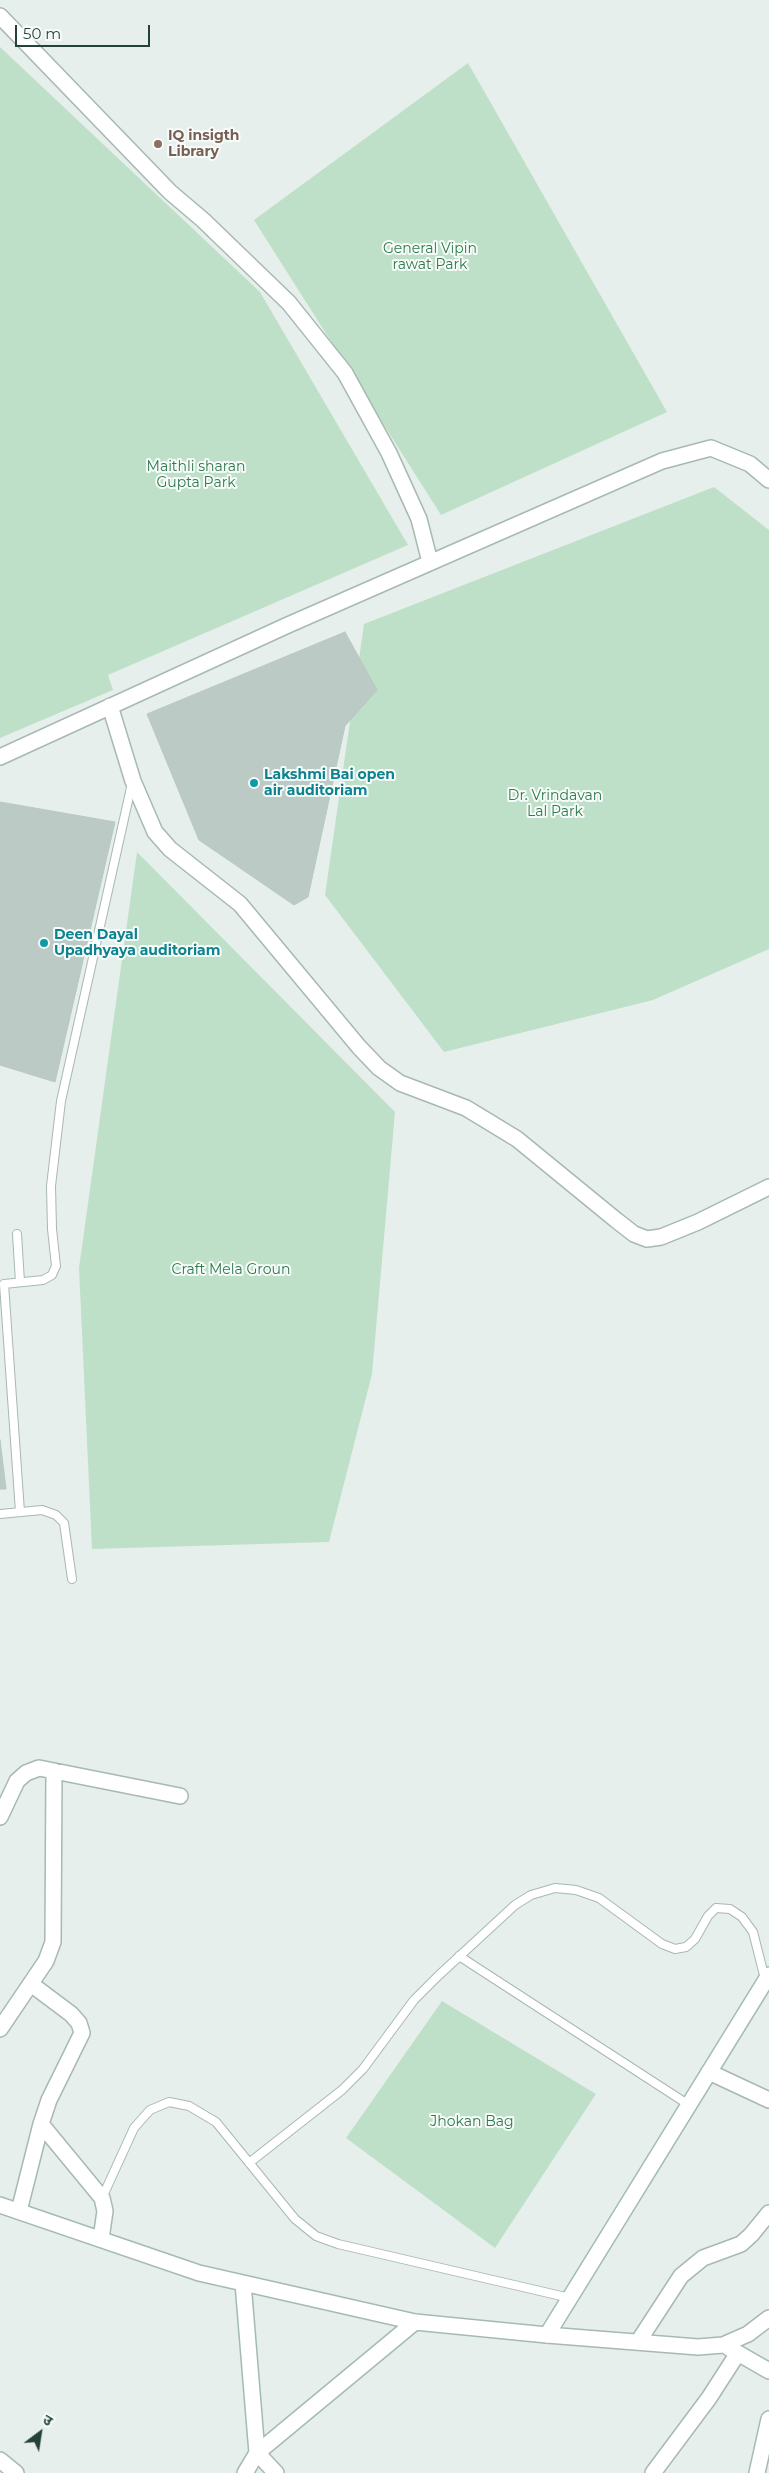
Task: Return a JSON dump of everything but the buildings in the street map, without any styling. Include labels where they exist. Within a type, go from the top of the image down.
[{"type":"street","points":[[0,16],[170,192],[203,220],[289,303],[346,374],[389,452],[419,519],[430,562]]},
{"type":"street","points":[[0,757],[430,562],[662,461],[711,448],[750,464],[769,480]]},
{"type":"street","points":[[110,706],[133,781],[155,832],[170,850],[240,904],[358,1046],[379,1068],[400,1083],[466,1108],[517,1139],[634,1234],[647,1239],[661,1237],[698,1222],[769,1187]]},
{"type":"street","points":[[0,1817],[17,1781],[26,1773],[39,1768],[180,1796]]},
{"type":"street","points":[[0,2029],[46,1961],[53,1942],[54,1771]]},
{"type":"street","points":[[547,2335],[767,1978]]},
{"type":"street","points":[[19,2212],[41,2124],[49,2100],[82,2033],[79,2023],[71,2014],[31,1984]]},
{"type":"street","points":[[709,2072],[763,2099],[769,2100]]},
{"type":"street","points":[[41,2124],[102,2198],[104,2211],[101,2240]]},
{"type":"street","points":[[0,2205],[199,2273],[415,2322],[698,2347],[723,2345],[748,2334],[769,2318]]},
{"type":"street","points":[[638,2342],[681,2276],[703,2258],[741,2244],[769,2213]]},
{"type":"street","points":[[243,2283],[257,2453],[276,2473]]},
{"type":"street","points":[[245,2473],[257,2453],[415,2322]]},
{"type":"street","points":[[723,2345],[769,2371]]},
{"type":"street","points":[[653,2473],[709,2398],[738,2353]]},
{"type":"street","points":[[756,2473],[769,2419]]},
{"type":"lane","points":[[20,1512],[2,1284],[43,1280],[52,1275],[56,1266],[52,1229],[51,1186],[61,1101],[133,781]]},
{"type":"lane","points":[[17,1234],[20,1282]]},
{"type":"lane","points":[[0,1514],[42,1510],[56,1515],[64,1523],[72,1579]]},
{"type":"lane","points":[[249,2163],[342,2090],[363,2069],[414,2000],[515,1905],[531,1894],[555,1888],[576,1890],[599,1898],[662,1944],[676,1949],[686,1947],[695,1939],[708,1916],[716,1908],[730,1909],[742,1917],[753,1932],[767,1978]]},
{"type":"lane","points":[[459,1956],[689,2105]]},
{"type":"lane","points":[[102,2198],[134,2128],[150,2110],[169,2102],[189,2106],[216,2122],[295,2219],[316,2236],[338,2244],[570,2298]]},
{"type":"green space","name":"Maithli sharan Gupta Park","points":[[0,47],[260,292],[408,545],[108,675],[113,690],[0,738]]},
{"type":"green space","name":"General Vipin rawat Park","points":[[468,63],[667,412],[441,515],[254,220]]},
{"type":"green space","name":"Dr. Vrindavan Lal Park","points":[[714,487],[769,530],[769,949],[653,1000],[444,1052],[325,895],[364,624]]},
{"type":"green space","name":"Craft Mela Groun","points":[[137,852],[395,1112],[372,1374],[329,1542],[92,1549],[79,1268]]},
{"type":"green space","name":"Jhokan Bag","points":[[442,2001],[596,2094],[495,2248],[346,2138]]},
{"type":"place","name":"IQ insigth Library","points":[[158,144]]},
{"type":"place","name":"Lakshmi Bai open air auditoriam","points":[[254,783]]},
{"type":"place","name":"Deen Dayal Upadhyaya auditoriam","points":[[44,943]]}]
